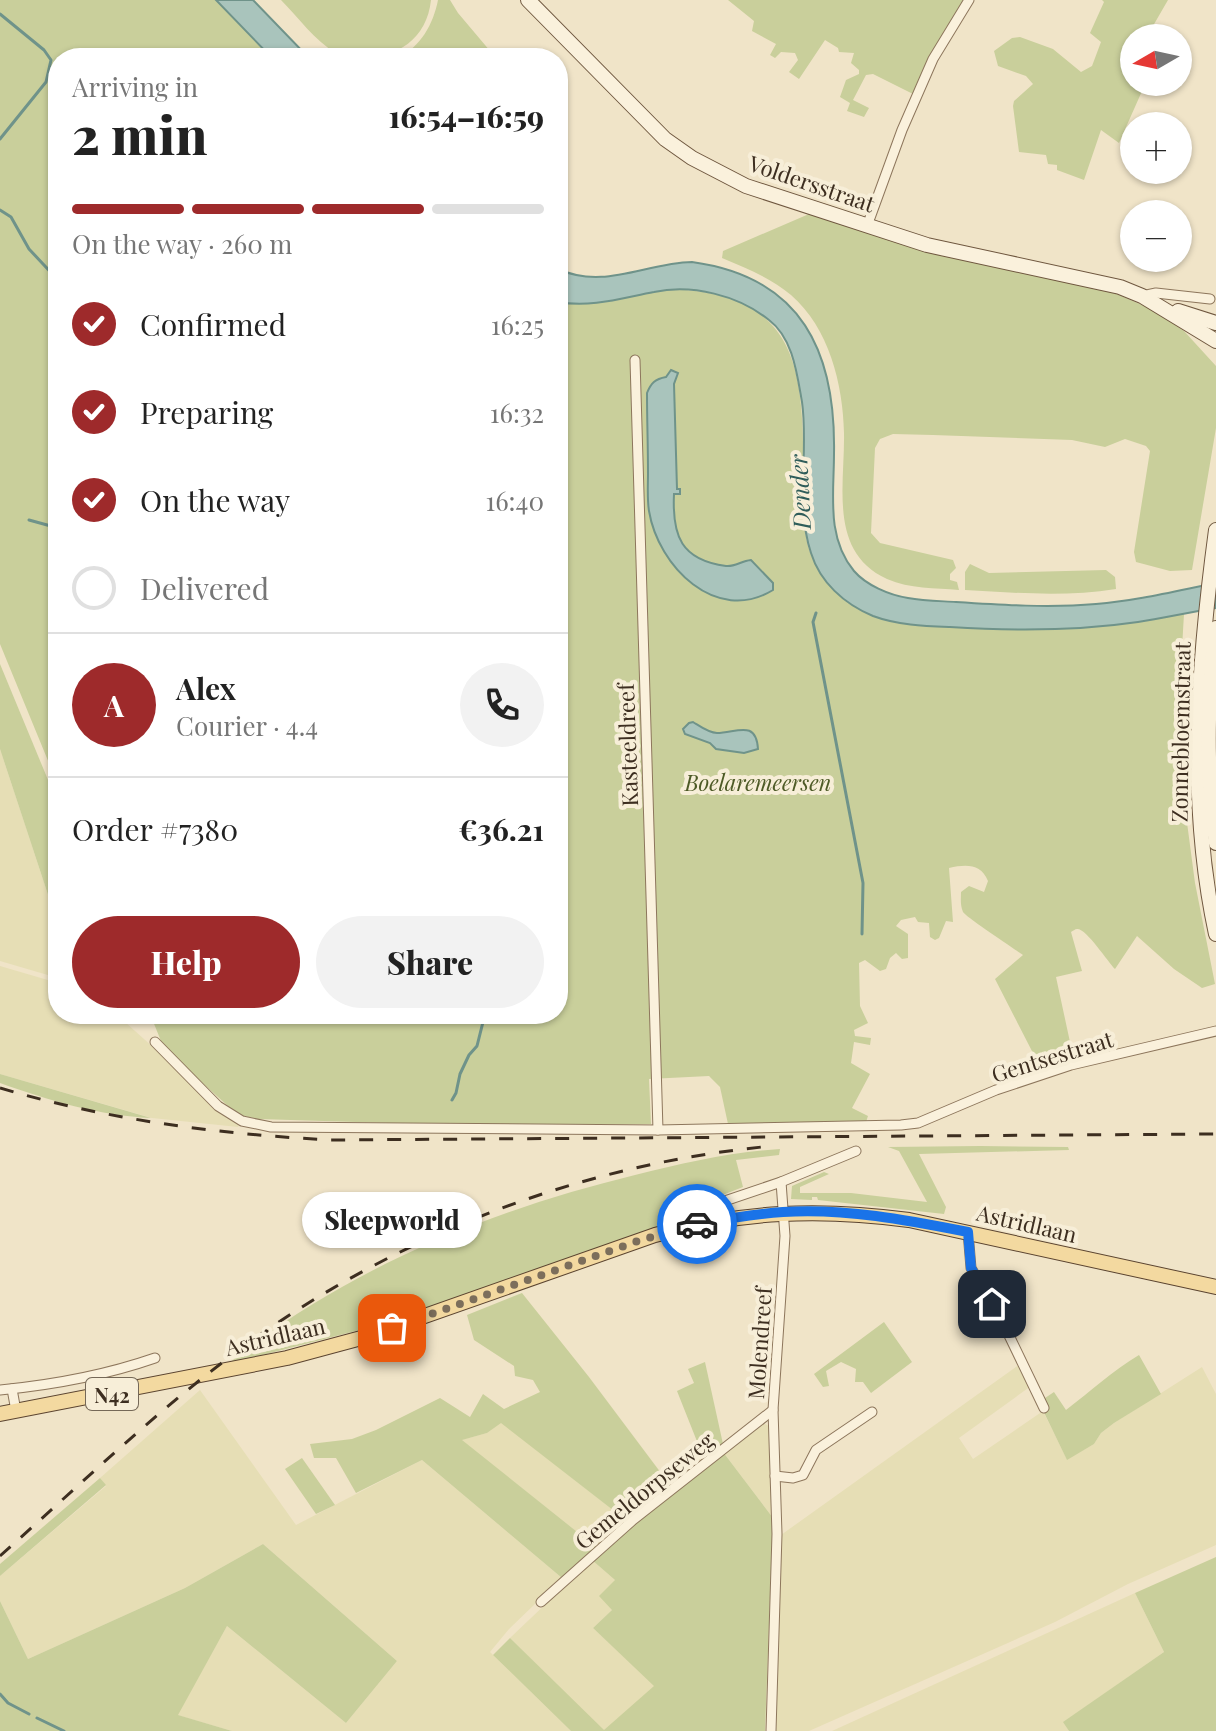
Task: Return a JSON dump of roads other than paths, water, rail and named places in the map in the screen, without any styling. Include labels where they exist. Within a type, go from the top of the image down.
[{"type":"main road","name":"Astridlaan","points":[[0,1414],[287,1358],[357,1339],[688,1226],[785,1212],[860,1214],[968,1232],[1214,1288]]},
{"type":"street","name":"Voldersstraat","points":[[528,0],[642,118],[692,158],[746,186],[927,245],[1120,287],[1216,323]]},
{"type":"street","points":[[867,226],[902,130],[933,59],[969,0]]},
{"type":"street","name":"Voldersstraat","points":[[1149,300],[1156,293],[1210,299]]},
{"type":"street","name":"Voldersstraat","points":[[1149,300],[1216,341]]},
{"type":"street","name":"Kasteeldreef","points":[[635,360],[658,1130]]},
{"type":"street","name":"Zonnebloemstraat","points":[[1216,530],[1198,805],[1203,862],[1216,934]]},
{"type":"street","name":"Zonnebloemstraat","points":[[1216,628],[1208,646],[1210,764],[1216,843]]},
{"type":"street","name":"Gentsestraat","points":[[658,1130],[918,1123],[996,1090],[1071,1065],[1216,1031]]},
{"type":"street","points":[[155,1042],[218,1106],[242,1121],[271,1127],[658,1130]]},
{"type":"street","name":"Astridlaan","points":[[688,1226],[704,1208],[781,1182],[856,1151]]},
{"type":"street","points":[[781,1182],[785,1212]]},
{"type":"street","name":"Molendreef","points":[[771,1731],[776,1553],[773,1410],[785,1212]]},
{"type":"street","points":[[968,1232],[971,1268],[1005,1327],[1044,1408]]},
{"type":"street","points":[[0,1390],[40,1386],[155,1358]]},
{"type":"street","points":[[12,1389],[16,1411]]},
{"type":"street","name":"Gemeldorpseweg","points":[[541,1602],[633,1520],[773,1410]]},
{"type":"street","points":[[775,1476],[793,1478],[803,1475],[816,1450],[872,1412]]},
{"type":"water","points":[[216,0],[253,0],[299,48],[262,48]]},
{"type":"water","name":"Dender","points":[[692,262],[730,270],[761,284],[786,302],[805,325],[819,352],[833,417],[835,530],[845,558],[854,571],[871,585],[914,599],[1044,606],[1126,601],[1216,583],[1216,608],[1115,625],[1021,630],[901,623],[873,616],[852,605],[834,591],[820,573],[806,535],[802,402],[793,357],[777,328],[757,311],[729,298],[684,289],[594,303],[568,304],[568,273],[608,276]]},
{"type":"water","points":[[671,370],[678,373],[674,384],[677,489],[680,489],[680,494],[674,494],[674,509],[678,534],[689,552],[711,563],[729,566],[751,560],[773,583],[773,590],[752,599],[731,600],[711,595],[693,584],[677,569],[655,532],[648,502],[647,393],[654,382],[666,377]]},
{"type":"water","points":[[693,722],[714,733],[749,731],[758,749],[744,753],[716,749],[710,743],[685,734],[683,729]]},
{"type":"waterway","points":[[0,14],[48,56]]},
{"type":"waterway","points":[[0,139],[46,82],[48,73]]},
{"type":"waterway","points":[[0,210],[11,217],[29,249],[48,269]]},
{"type":"waterway","points":[[29,520],[48,525]]},
{"type":"waterway","points":[[816,613],[813,622],[863,883],[862,934]]},
{"type":"waterway","points":[[452,1100],[460,1074],[477,1046],[482,1024]]},
{"type":"waterway","points":[[0,1694],[8,1703],[29,1714]]},
{"type":"waterway","points":[[37,1718],[64,1731]]},
{"type":"railway","points":[[0,1088],[81,1109],[164,1124],[331,1140],[1216,1134]]},
{"type":"railway","points":[[0,1556],[119,1448],[211,1371],[301,1308],[362,1272],[425,1240],[489,1213],[556,1190],[624,1171],[762,1147]]},
{"type":"place","name":"Sleepworld","points":[[392,1328]]},
{"type":"park label","name":"Boelaremeersen","points":[[758,782]]}]
